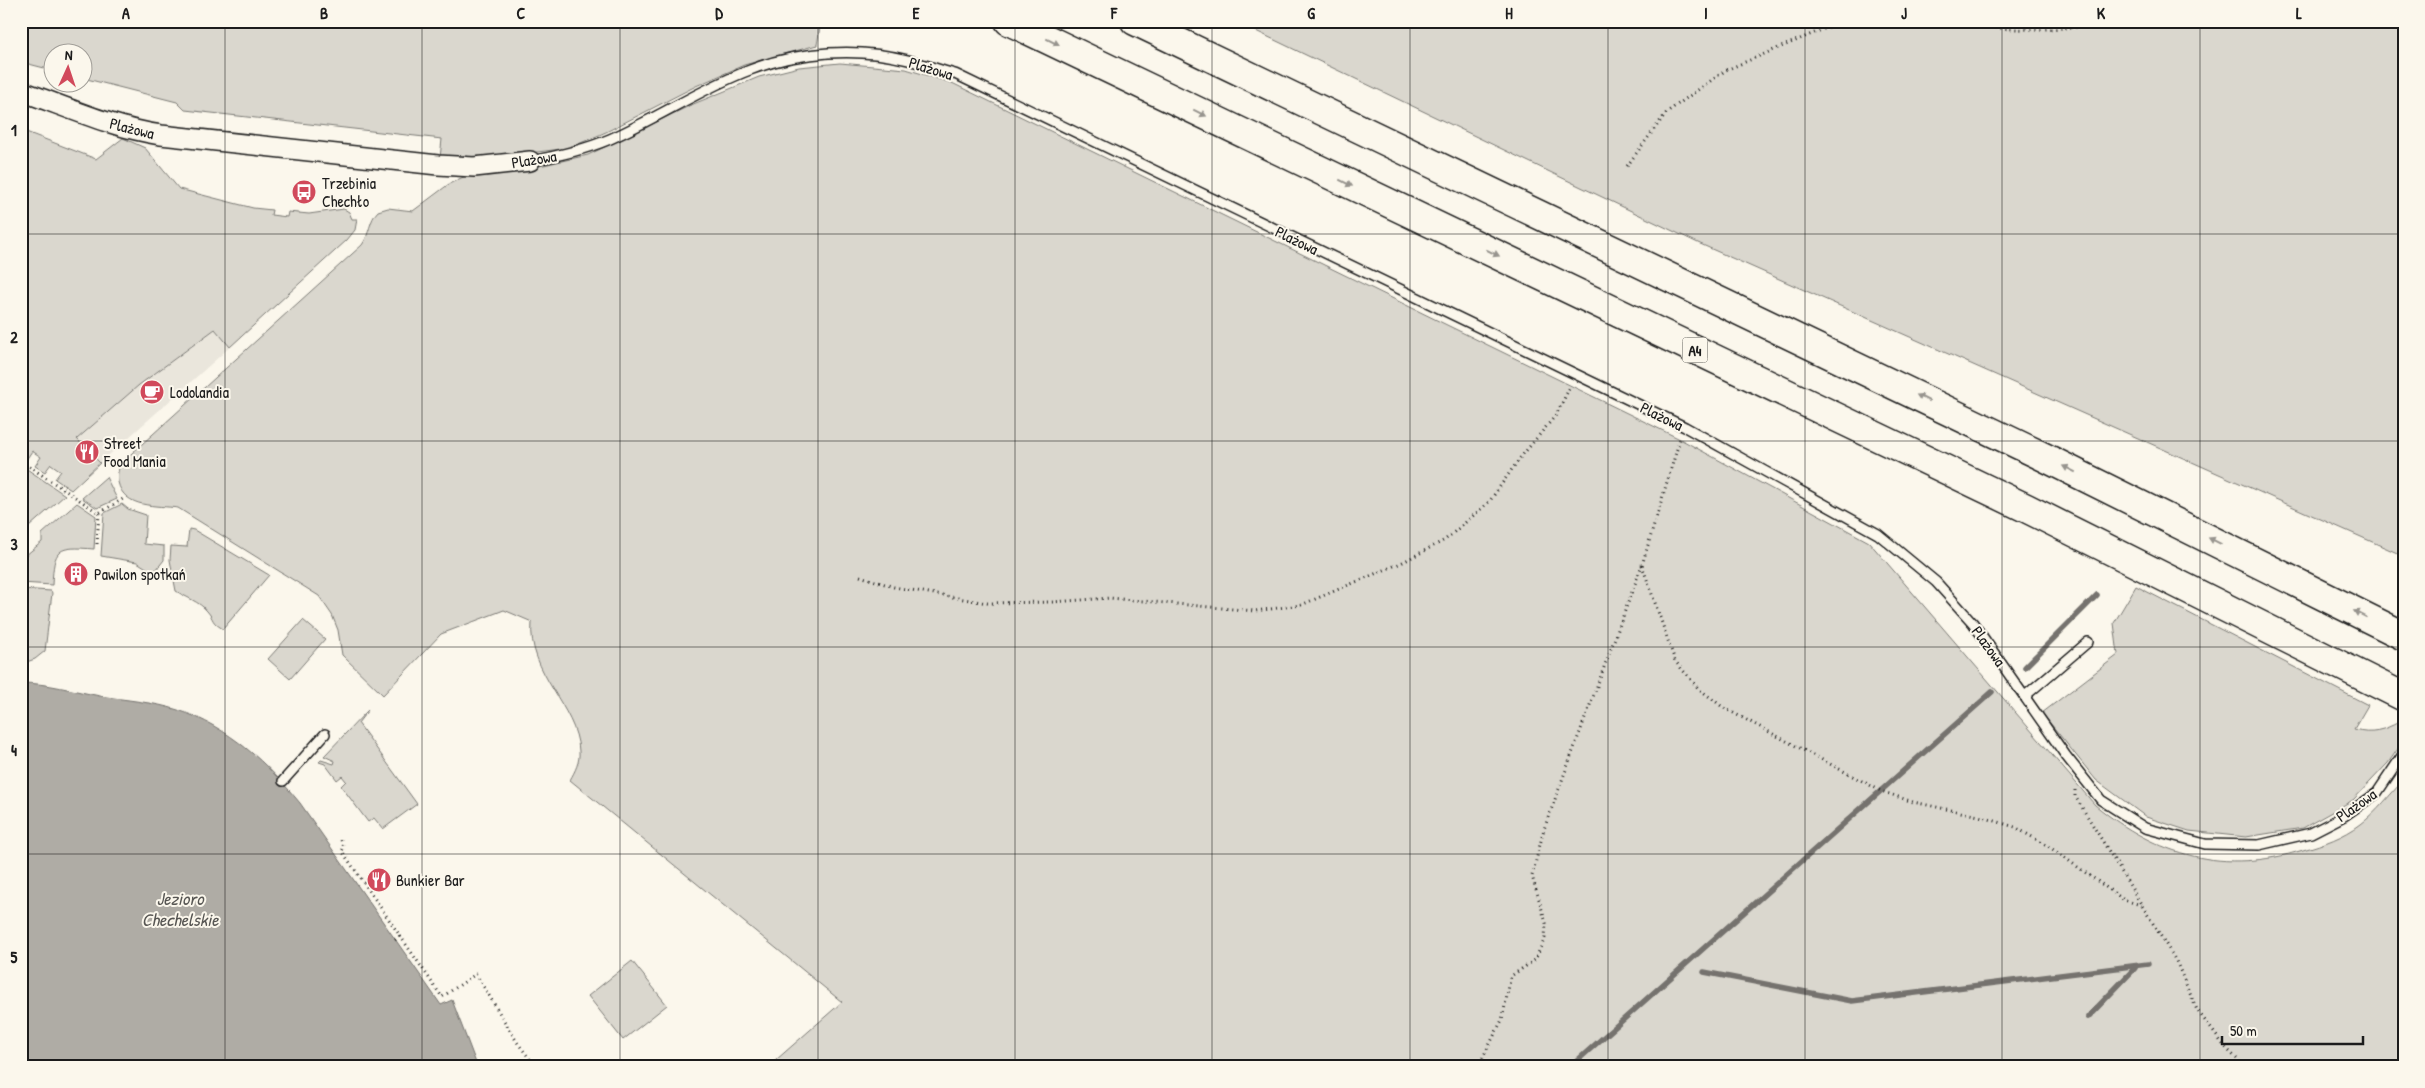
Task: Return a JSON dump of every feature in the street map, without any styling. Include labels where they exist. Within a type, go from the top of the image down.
[{"type":"highway","name":"A4","points":[[1009,21],[2026,508],[2404,697]]},
{"type":"highway","points":[[1135,21],[2000,436],[2404,636]]},
{"type":"street","name":"Plażowa","points":[[21,90],[99,119],[143,132],[161,135],[438,165],[474,167],[530,161]]},
{"type":"lane","name":"Plażowa","points":[[530,161],[571,153],[610,138],[750,70],[785,60],[844,53],[907,59],[955,74],[1576,376],[1685,427],[1878,534],[1936,582],[1973,623],[2076,769],[2101,800],[2144,828],[2205,844],[2259,845],[2311,833],[2344,816],[2377,793],[2404,753]]},
{"type":"lane","points":[[2025,696],[2088,642]]},
{"type":"lane","points":[[283,781],[325,734]]},
{"type":"path","points":[[1626,166],[1667,112],[1726,70],[1843,21]]},
{"type":"path","points":[[1951,21],[1980,28],[2045,30],[2125,21]]},
{"type":"path","points":[[860,576],[894,587],[987,603],[1052,602],[1110,598],[1255,611],[1301,604],[1401,563],[1445,540],[1489,502],[1520,458],[1556,415],[1576,376]]},
{"type":"path","points":[[1478,1067],[1502,1020],[1510,976],[1535,960],[1545,938],[1546,924],[1532,876],[1542,838],[1642,565],[1674,454],[1685,427]]},
{"type":"path","points":[[21,461],[99,513]]},
{"type":"path","points":[[99,513],[123,499]]},
{"type":"path","points":[[97,544],[99,513]]},
{"type":"path","points":[[21,535],[26,540]]},
{"type":"path","points":[[1642,565],[1675,661],[1698,688],[1724,708],[1881,791],[1913,802],[1979,816],[2014,827],[2051,848],[2124,900],[2141,905]]},
{"type":"path","points":[[2076,769],[2075,796],[2176,961],[2197,1010],[2225,1047],[2245,1067]]},
{"type":"path","points":[[341,840],[344,846],[342,852],[442,997],[476,974],[517,1042],[536,1067]]},
{"type":"path","points":[[395,940],[401,935]]},
{"type":"shaded area","points":[[21,21],[821,21],[817,45],[744,65],[696,86],[606,132],[569,148],[489,158],[440,158],[442,139],[185,110],[177,102],[92,80],[92,42],[42,42],[42,67],[21,62]]},
{"type":"shaded area","points":[[1235,21],[2404,21],[2404,556],[1698,243]]},
{"type":"shaded area","points":[[840,63],[906,69],[952,83],[1680,439],[1869,542],[2095,805],[2119,823],[2143,837],[2193,856],[2219,860],[2246,861],[2274,857],[2319,845],[2348,833],[2372,814],[2404,780],[2404,1067],[768,1067],[842,1002],[570,780],[579,759],[576,735],[570,719],[544,674],[537,657],[533,640],[532,622],[504,610],[441,634],[383,695],[342,655],[338,630],[332,615],[319,596],[178,508],[151,506],[127,497],[121,491],[118,482],[118,470],[121,463],[362,245],[378,211],[388,208],[413,211],[449,184],[474,174],[535,167],[588,155],[691,105],[759,77],[799,67]]},
{"type":"shaded area","points":[[21,130],[96,159],[123,138],[145,148],[179,189],[253,208],[272,210],[271,215],[287,217],[288,212],[309,214],[344,209],[349,212],[352,219],[357,219],[355,230],[347,240],[230,347],[215,329],[139,385],[77,439],[100,463],[71,490],[55,479],[61,471],[51,464],[45,472],[35,466],[41,457],[32,451],[26,460],[21,457]]},
{"type":"shaded area","points":[[215,329],[230,347],[100,463],[77,439],[139,385]]},
{"type":"shaded area","points":[[21,465],[65,495],[29,527],[21,526]]},
{"type":"shaded area","points":[[106,477],[117,499],[97,508],[82,498]]},
{"type":"shaded area","points":[[77,503],[96,516],[94,549],[72,548],[60,552],[54,563],[52,585],[21,583],[21,559],[42,542],[42,534]]},
{"type":"shaded area","points":[[122,504],[128,509],[146,515],[144,544],[164,546],[164,560],[156,570],[148,569],[137,562],[101,556],[104,513]]},
{"type":"shaded area","points":[[189,529],[194,530],[269,575],[223,629],[214,622],[204,608],[176,591],[170,560],[171,546],[187,547]]},
{"type":"shaded area","points":[[2136,586],[2368,705],[2354,729],[2378,730],[2399,722],[2404,724],[2404,740],[2388,763],[2353,800],[2303,828],[2246,837],[2189,831],[2146,817],[2096,780],[2042,713],[2118,655],[2114,623]]},
{"type":"shaded area","points":[[21,589],[51,591],[52,593],[45,651],[35,659],[21,664]]},
{"type":"shaded area","points":[[303,620],[325,639],[290,679],[268,659]]},
{"type":"shaded area","points":[[368,710],[358,723],[417,804],[383,829],[374,818],[368,822],[341,786],[346,781],[342,776],[337,780],[325,764],[319,762],[321,760],[334,764],[335,761],[324,756]]},
{"type":"shaded area","points":[[632,961],[667,1005],[623,1040],[588,996]]},
{"type":"water","name":"Jezioro Chechelskie","points":[[21,683],[51,686],[169,707],[197,717],[214,726],[246,748],[274,774],[300,803],[441,1005],[452,1000],[479,1067],[21,1067]]},
{"type":"waterway","points":[[2025,667],[2097,595]]},
{"type":"waterway","points":[[1570,1067],[1992,692]]},
{"type":"waterway","points":[[1704,972],[1852,1001],[2148,964]]},
{"type":"waterway","points":[[2088,1017],[2135,968]]},
{"type":"place","name":"Trzebinia Chechło","points":[[304,192]]},
{"type":"place","name":"Lodolandia","points":[[152,392]]},
{"type":"place","name":"Street Food Mania","points":[[87,452]]},
{"type":"place","name":"Pawilon spotkań","points":[[76,574]]},
{"type":"place","name":"Bunkier Bar","points":[[379,880]]}]
